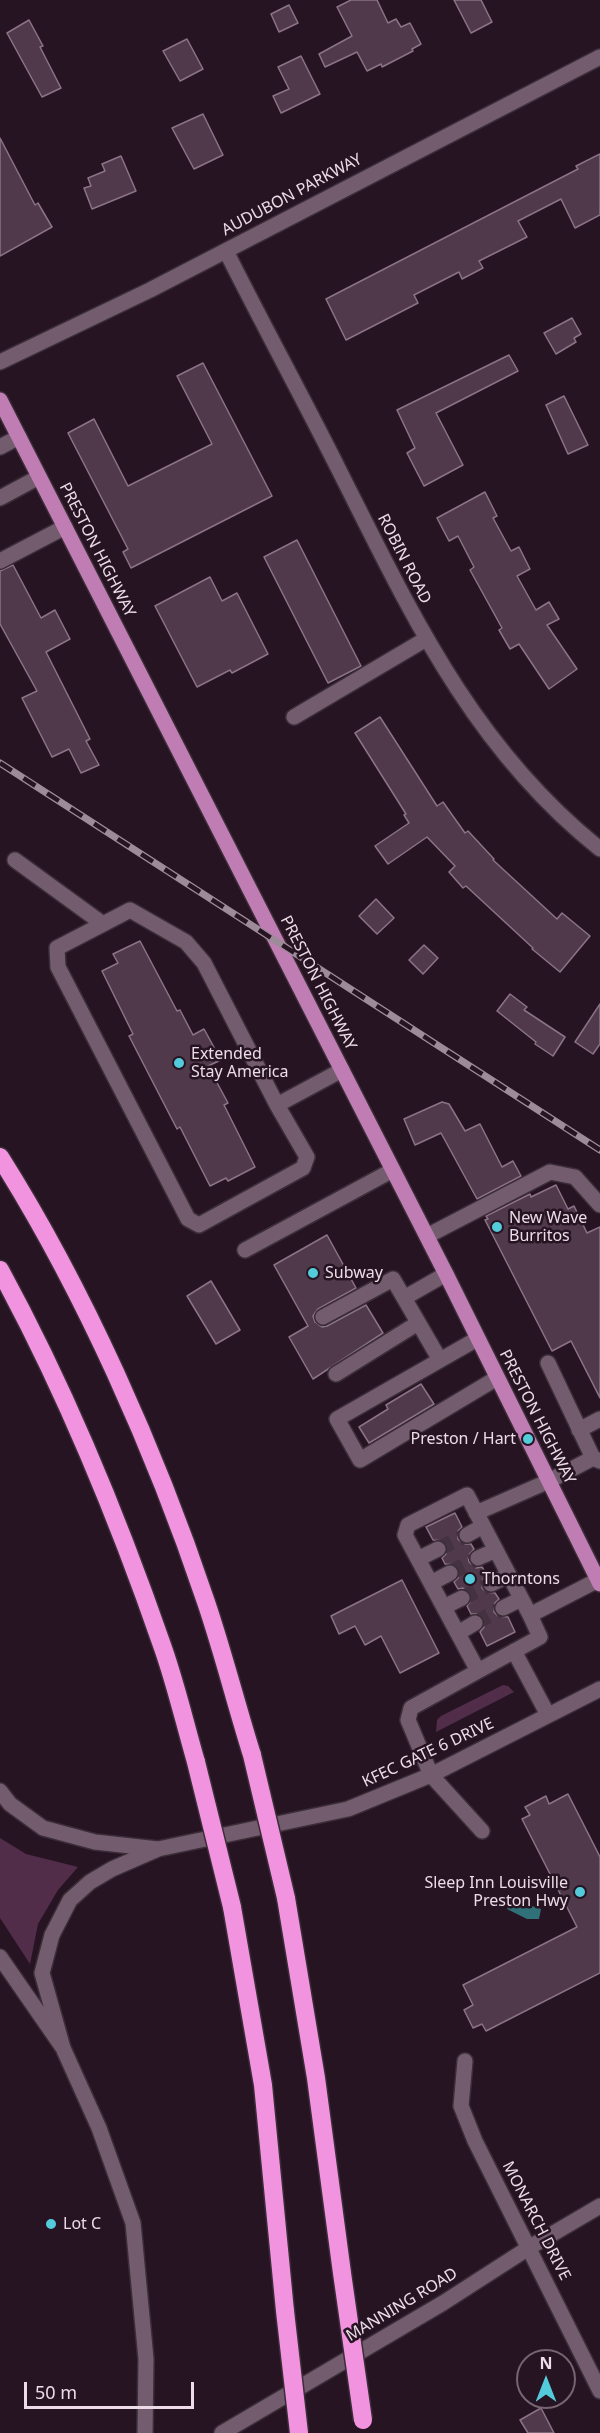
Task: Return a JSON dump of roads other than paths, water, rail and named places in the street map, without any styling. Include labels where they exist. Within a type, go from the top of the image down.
[{"type":"highway","points":[[0,1157],[71,1284],[115,1374],[163,1487],[206,1602],[252,1755],[286,1898],[316,2078],[364,2426]]},
{"type":"highway","points":[[0,1270],[76,1423],[123,1536],[164,1650],[196,1762],[232,1907],[263,2085],[299,2433]]},
{"type":"main road","name":"PRESTON HIGHWAY","points":[[0,400],[427,1236],[599,1582]]},
{"type":"street","name":"AUDUBON PARKWAY","points":[[0,362],[226,251],[600,57]]},
{"type":"street","name":"ROBIN ROAD","points":[[226,251],[404,601],[455,688],[501,753],[528,784],[600,849]]},
{"type":"street","points":[[0,447],[19,437]]},
{"type":"street","points":[[0,498],[39,477]]},
{"type":"street","points":[[0,561],[65,528]]},
{"type":"street","points":[[294,717],[426,639]]},
{"type":"street","points":[[15,860],[104,924]]},
{"type":"street","points":[[130,910],[186,942],[204,963],[277,1105],[307,1157],[303,1168],[199,1225],[188,1219],[58,967],[57,948],[130,910]]},
{"type":"street","points":[[277,1105],[342,1070]]},
{"type":"street","points":[[245,1250],[393,1170]]},
{"type":"street","points":[[427,1236],[550,1172],[575,1177],[600,1205]]},
{"type":"street","points":[[404,1298],[446,1274]]},
{"type":"street","points":[[323,1317],[393,1279],[440,1360]]},
{"type":"street","points":[[336,1374],[418,1323]]},
{"type":"street","points":[[477,1339],[337,1419],[360,1460],[496,1378]]},
{"type":"street","points":[[466,1535],[480,1520],[549,1481],[596,1460],[579,1430],[548,1363]]},
{"type":"street","points":[[579,1430],[600,1419]]},
{"type":"street","points":[[478,1671],[405,1535],[408,1525],[467,1495],[540,1637],[478,1671],[411,1707],[408,1720],[432,1775],[482,1831]]},
{"type":"street","points":[[418,1559],[438,1549]]},
{"type":"street","points":[[478,1558],[496,1550]]},
{"type":"street","points":[[431,1583],[450,1574]]},
{"type":"street","points":[[491,1584],[509,1575]]},
{"type":"street","points":[[530,1615],[599,1582]]},
{"type":"street","points":[[444,1607],[462,1598]]},
{"type":"street","points":[[503,1608],[521,1599]]},
{"type":"street","points":[[458,1633],[475,1623]]},
{"type":"street","points":[[514,1651],[548,1715]]},
{"type":"street","name":"KFEC GATE 6 DRIVE","points":[[158,1849],[348,1809],[432,1775],[600,1689]]},
{"type":"street","points":[[0,1791],[10,1804],[43,1828],[95,1842],[158,1849]]},
{"type":"street","points":[[145,2433],[146,2359],[133,2223],[99,2128],[63,2048],[42,1973],[52,1935],[70,1900],[90,1882],[112,1869],[158,1849]]},
{"type":"street","points":[[0,1957],[63,2048]]},
{"type":"street","name":"MONARCH DRIVE","points":[[465,2061],[462,2106],[476,2140],[600,2391]]},
{"type":"street","name":"MANNING ROAD","points":[[222,2433],[443,2303],[530,2247],[600,2206]]},
{"type":"water","points":[[511,1899],[541,1909],[539,1919],[527,1919],[507,1909]]},
{"type":"tunnel","points":[[438,1549],[467,1535]]},
{"type":"tunnel","points":[[450,1573],[478,1558]]},
{"type":"tunnel","points":[[462,1598],[491,1584]]},
{"type":"tunnel","points":[[475,1623],[503,1608]]},
{"type":"railway","points":[[0,763],[600,1150]]},
{"type":"place","name":"Extended Stay America","points":[[179,1063]]},
{"type":"place","name":"New Wave Burritos","points":[[497,1227]]},
{"type":"place","name":"Subway","points":[[313,1273]]},
{"type":"place","name":"Preston / Hart","points":[[528,1439]]},
{"type":"place","name":"Thorntons","points":[[470,1579]]},
{"type":"place","name":"Sleep Inn Louisville Preston Hwy","points":[[580,1892]]},
{"type":"place","name":"Lot C","points":[[51,2224]]}]
